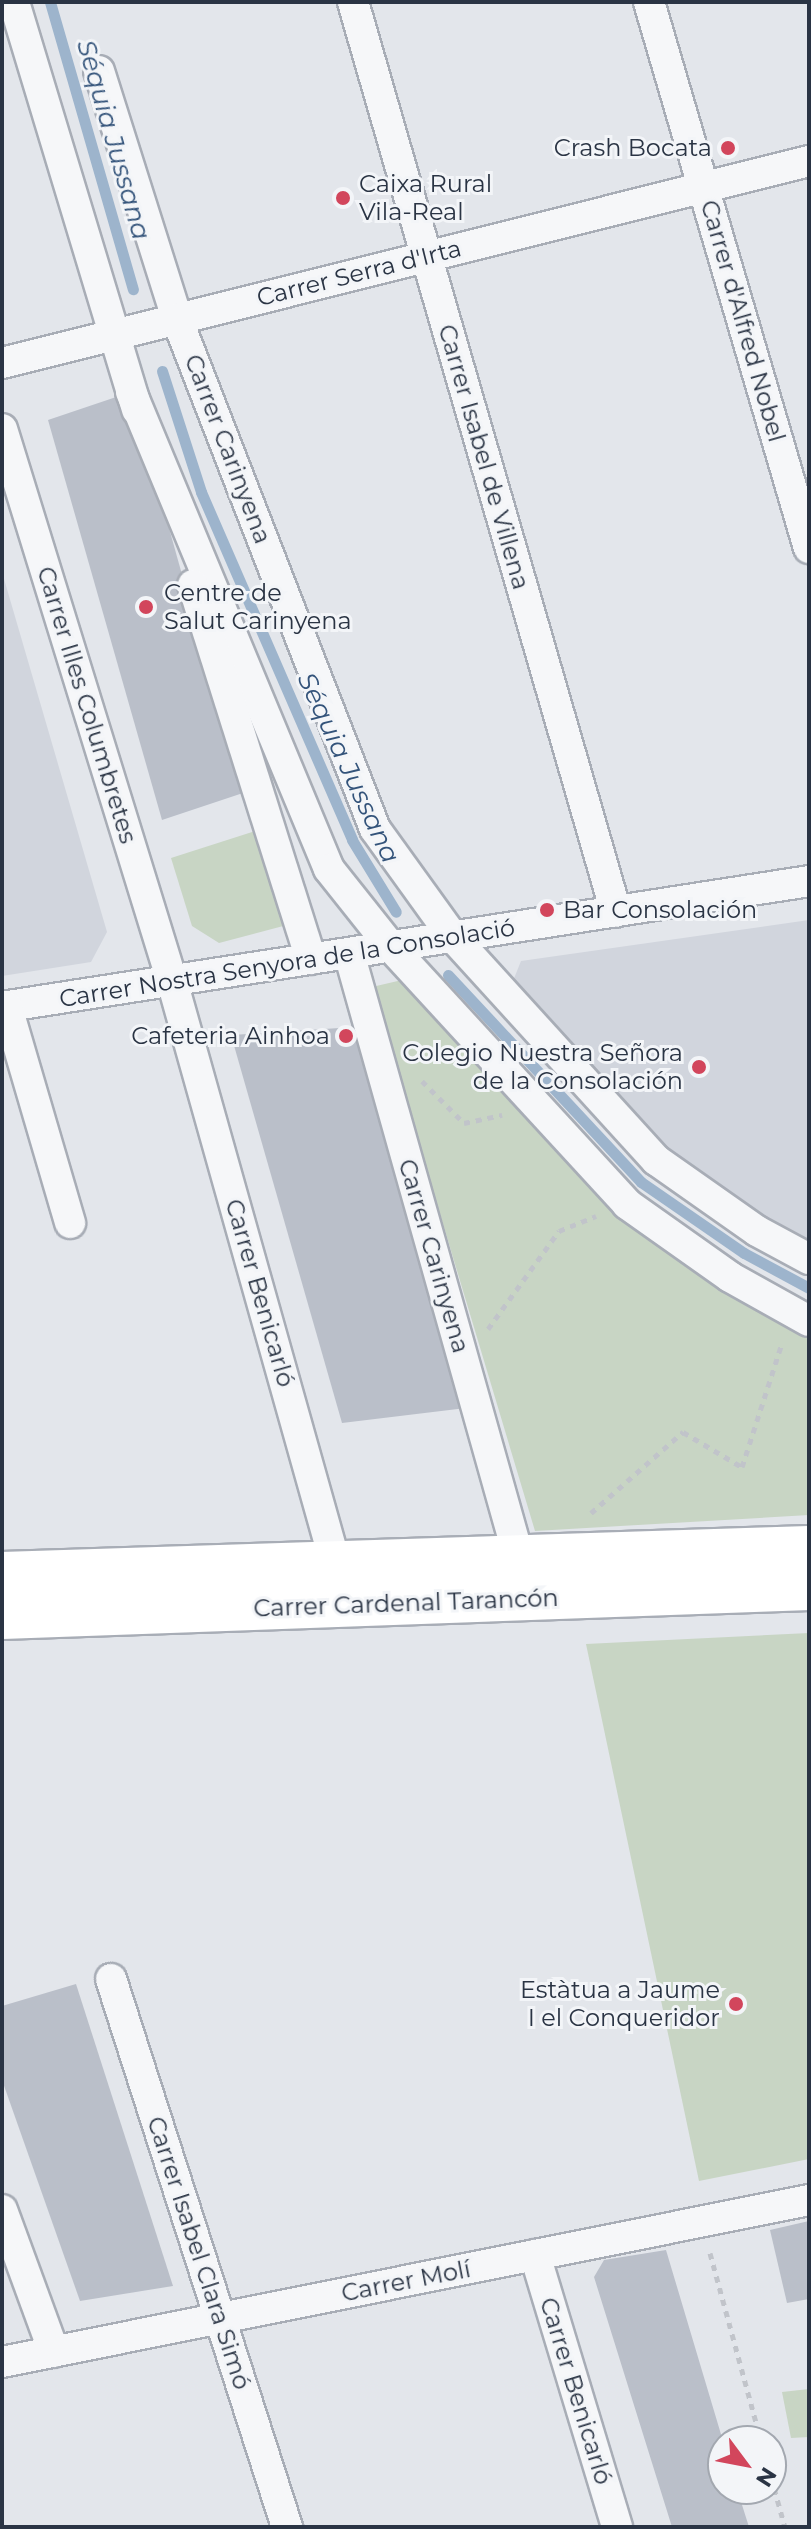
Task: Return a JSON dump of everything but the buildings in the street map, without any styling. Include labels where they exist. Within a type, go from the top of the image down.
[{"type":"street","points":[[14,2],[113,335],[311,959]]},
{"type":"street","name":"Carrer Isabel de Villena","points":[[353,2],[616,912]]},
{"type":"street","name":"Carrer d'Alfred Nobel","points":[[649,2],[809,548]]},
{"type":"street","name":"Carrer Carinyena","points":[[99,71],[177,319],[375,829],[453,937],[656,1160],[757,1231],[809,1259]]},
{"type":"street","name":"Carrer Serra d'Irta","points":[[2,363],[809,161]]},
{"type":"street","points":[[131,392],[329,869],[391,947],[627,1204],[730,1277],[801,1316]]},
{"type":"street","name":"Carrer Illes Columbretes","points":[[2,429],[172,981]]},
{"type":"street","name":"Carrer Nostra Senyora de la Consolació","points":[[4,1007],[809,881]]},
{"type":"street","name":"Carrer Carinyena","points":[[349,953],[519,1558]]},
{"type":"street","name":"Carrer Benicarló","points":[[172,981],[346,1605]]},
{"type":"street","points":[[4,1007],[70,1223]]},
{"type":"street","name":"Carrer Cardenal Tarancón","points":[[2,1574],[809,1548]]},
{"type":"street","name":"Carrer Cardenal Tarancón","points":[[2,1617],[809,1588]]},
{"type":"street","name":"Carrer Isabel Clara Simó","points":[[111,1979],[287,2527]]},
{"type":"street","name":"Carrer Molí","points":[[2,2362],[809,2200]]},
{"type":"street","points":[[2,2210],[54,2352]]},
{"type":"street","name":"Carrer Benicarló","points":[[535,2255],[617,2527]]},
{"type":"path","points":[[370,1029],[464,1123],[538,1107]]},
{"type":"path","points":[[464,1362],[559,1231],[627,1204]]},
{"type":"path","points":[[584,1519],[683,1432],[742,1467],[801,1316]]},
{"type":"path","points":[[701,2221],[757,2425]]},
{"type":"path","points":[[779,2505],[785,2527]]},
{"type":"shaded area","points":[[2,572],[107,932],[91,962],[2,976]]},
{"type":"shaded area","name":"Colegio Nuestra Señora de la Consolación","points":[[809,920],[809,1243],[664,1153],[513,981],[521,961]]},
{"type":"green space","points":[[258,830],[287,925],[219,943],[192,926],[171,858]]},
{"type":"green space","points":[[402,980],[560,1148],[809,1333],[809,1515],[535,1531],[372,987]]},
{"type":"green space","points":[[809,1633],[809,2159],[699,2181],[586,1644]]},
{"type":"green space","points":[[809,2389],[809,2437],[791,2438],[782,2392]]},
{"type":"waterway","name":"Séquia Jussana","points":[[50,2],[133,289]]},
{"type":"waterway","name":"Séquia Jussana","points":[[162,371],[201,492],[352,840],[396,912]]},
{"type":"waterway","name":"Séquia Jussana","points":[[448,975],[641,1182],[744,1253],[809,1288]]},
{"type":"place","name":"Crash Bocata","points":[[728,148]]},
{"type":"place","name":"Caixa Rural Vila-Real","points":[[343,198]]},
{"type":"place","name":"Centre de Salut Carinyena","points":[[146,607]]},
{"type":"place","name":"Bar Consolación","points":[[547,910]]},
{"type":"place","name":"Cafeteria Ainhoa","points":[[346,1036]]},
{"type":"place","name":"Colegio Nuestra Señora de la Consolación","points":[[699,1067]]},
{"type":"place","name":"Estàtua a Jaume I el Conqueridor","points":[[736,2004]]}]
